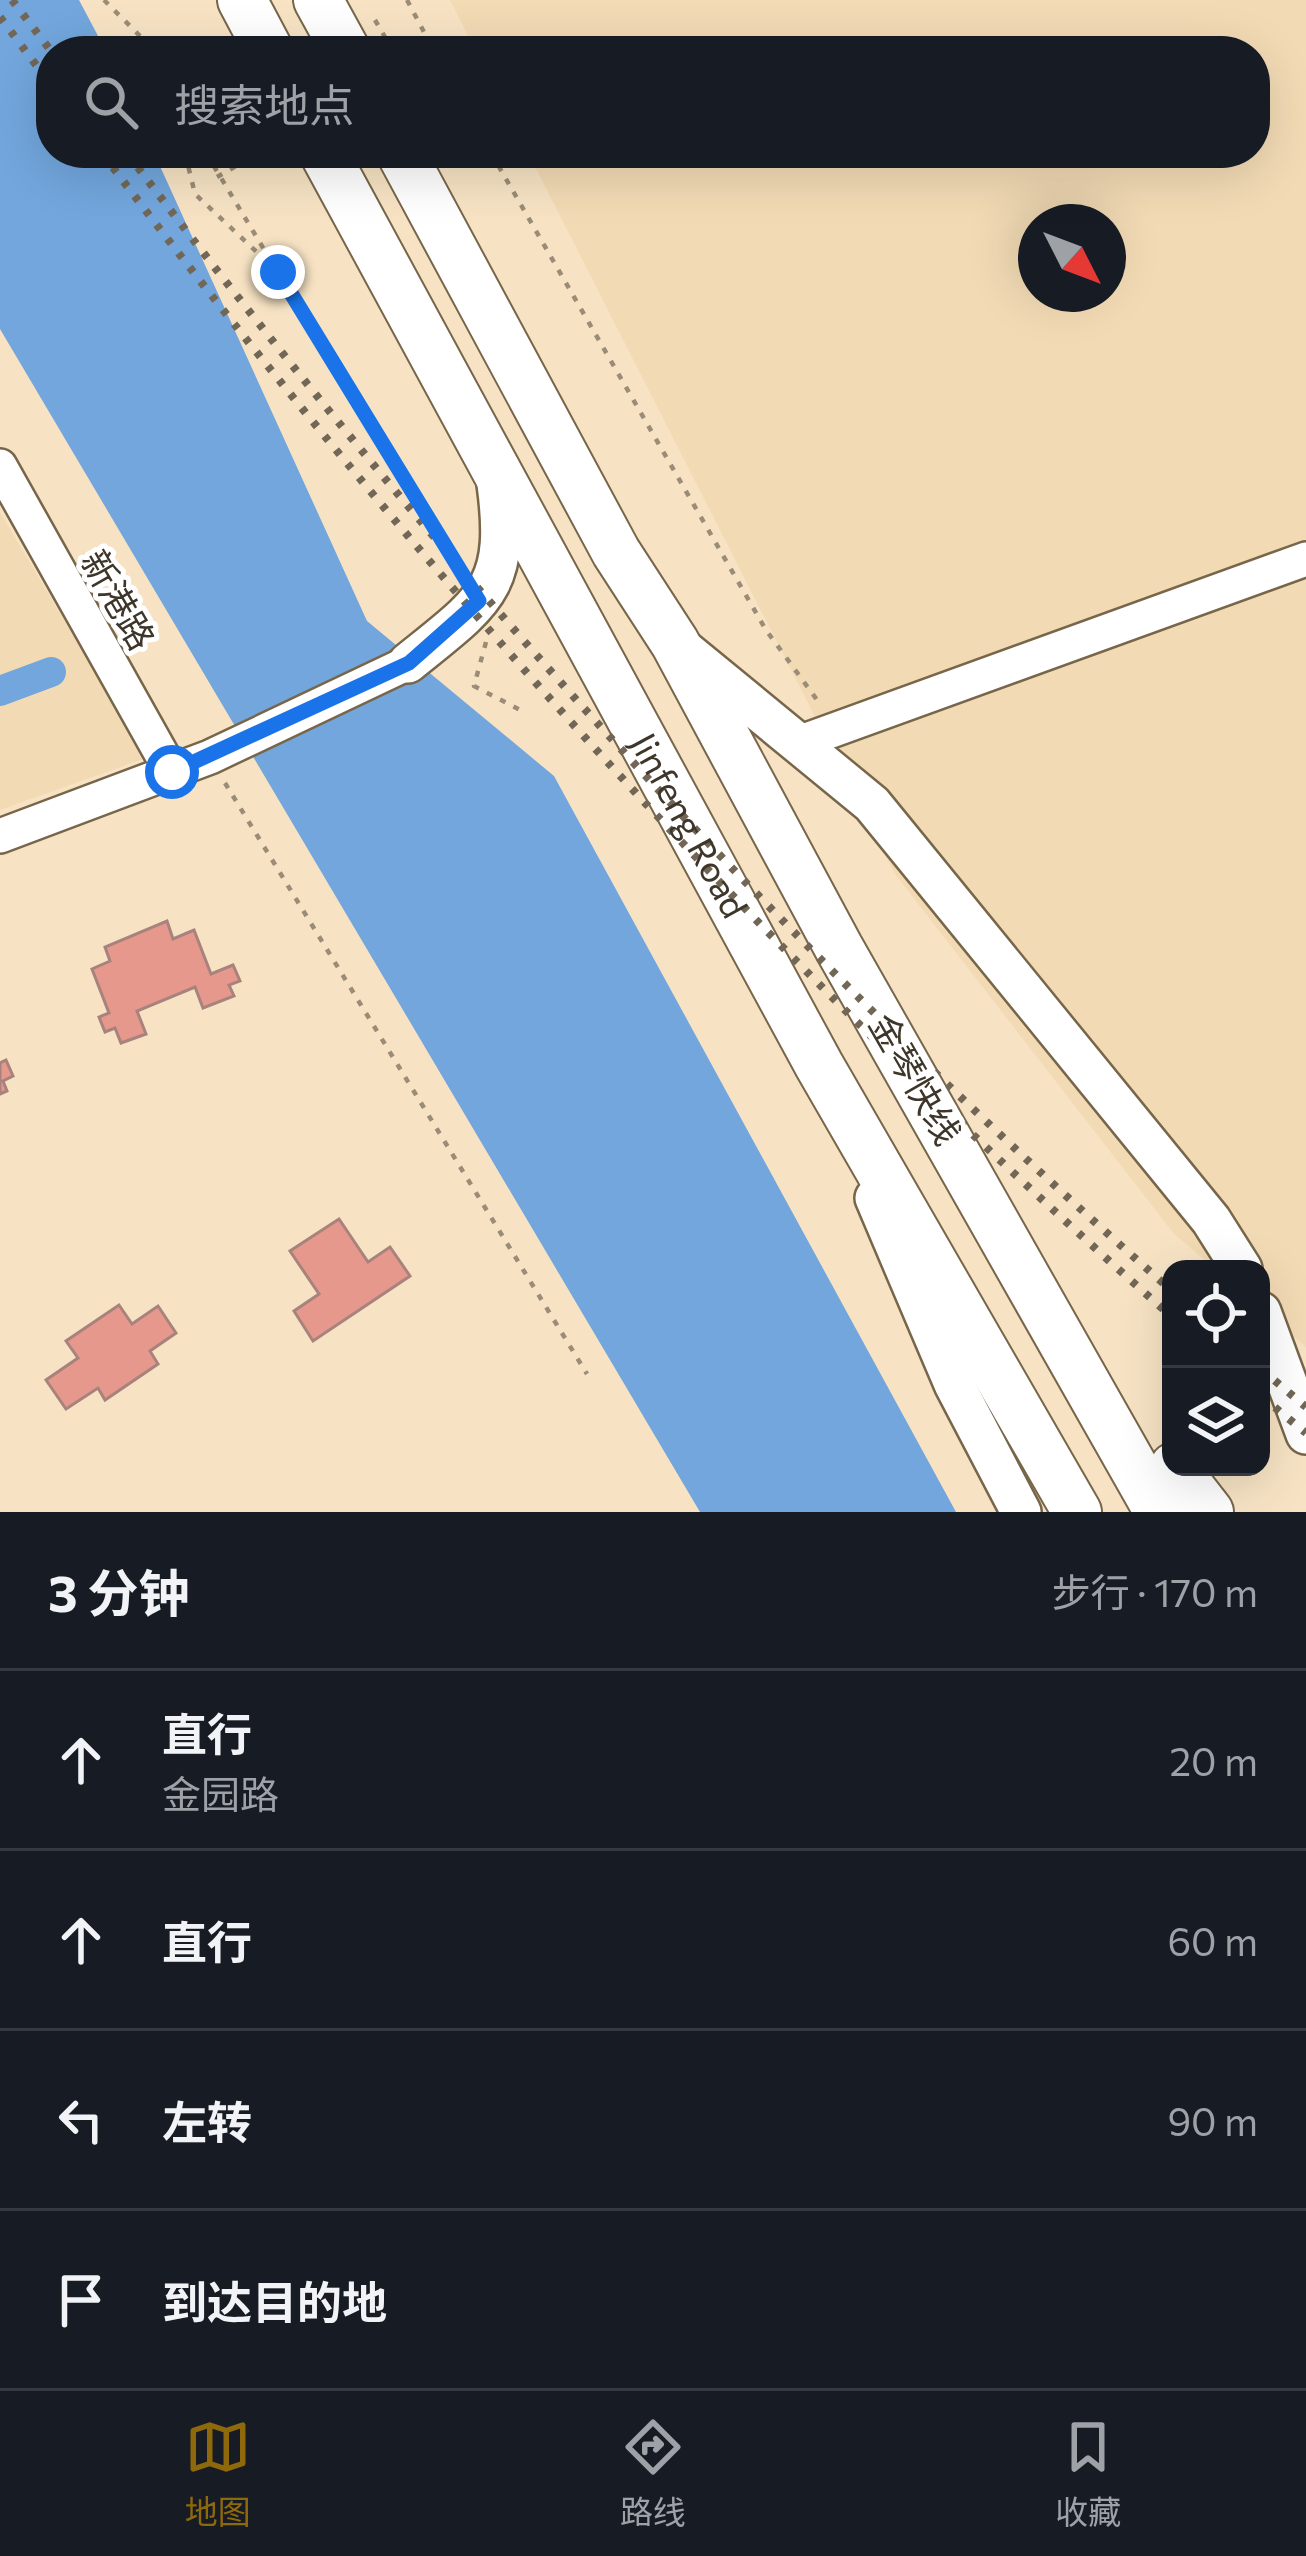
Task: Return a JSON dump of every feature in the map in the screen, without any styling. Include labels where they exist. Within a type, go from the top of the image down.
[{"type":"highway","points":[[242,0],[261,36]]},
{"type":"highway","points":[[318,0],[359,34]]},
{"type":"highway","name":"Jinfeng Road","points":[[332,168],[819,1066]]},
{"type":"highway","points":[[409,168],[616,552],[675,643]]},
{"type":"highway","name":"金琴快线","points":[[675,643],[839,948],[1031,1277],[1160,1512]]},
{"type":"highway","points":[[819,1066],[1077,1512]]},
{"type":"highway","points":[[1031,1277],[1162,1450]]},
{"type":"highway","points":[[1181,1476],[1208,1512]]},
{"type":"main road","points":[[409,663],[492,589],[504,539],[496,472]]},
{"type":"main road","points":[[675,643],[872,803],[1210,1220],[1236,1260]]},
{"type":"main road","name":"Jinfeng Road","points":[[819,1066],[954,1384],[1021,1512]]},
{"type":"main road","points":[[1270,1336],[1306,1434]]},
{"type":"street","name":"新港路","points":[[0,466],[172,772]]},
{"type":"street","points":[[798,743],[1306,559]]},
{"type":"street","points":[[0,836],[210,757],[409,663]]},
{"type":"path","points":[[104,0],[140,36]]},
{"type":"path","points":[[406,0],[426,36]]},
{"type":"path","points":[[189,168],[195,194],[278,272]]},
{"type":"path","points":[[213,168],[492,622],[474,686],[526,712]]},
{"type":"path","points":[[217,177],[233,168]]},
{"type":"path","points":[[210,757],[587,1374]]},
{"type":"shaded area","points":[[450,0],[1306,0],[1306,1347],[1270,1316],[1270,1260],[1204,1260],[1174,1234],[895,874],[536,168],[1270,168],[1270,36],[468,36]]},
{"type":"shaded area","points":[[0,512],[146,758],[0,810]]},
{"type":"water","points":[[0,0],[79,0],[98,36],[36,36],[36,168],[161,168],[367,621],[554,776],[956,1512],[700,1512],[0,329]]},
{"type":"building","points":[[167,921],[173,939],[194,930],[211,974],[233,965],[240,981],[229,985],[234,996],[203,1008],[195,987],[137,1011],[146,1034],[121,1043],[115,1028],[105,1032],[99,1017],[109,1013],[92,969],[110,961],[105,947]]},
{"type":"building","points":[[6,1060],[13,1076],[3,1081],[7,1091],[0,1094],[0,1063]]},
{"type":"building","points":[[339,1219],[368,1262],[390,1247],[410,1276],[313,1341],[294,1311],[319,1294],[290,1251]]},
{"type":"building","points":[[119,1305],[132,1324],[158,1306],[176,1333],[150,1351],[158,1364],[105,1400],[98,1388],[66,1409],[46,1380],[78,1358],[66,1341]]},
{"type":"waterway","points":[[0,691],[51,672]]},
{"type":"railway","points":[[12,0],[40,36]]},
{"type":"railway","points":[[0,17],[36,65]]},
{"type":"railway","points":[[114,168],[347,463],[607,762],[882,1047],[1162,1308]]},
{"type":"railway","points":[[139,168],[366,456],[620,748],[888,1027],[1162,1282]]},
{"type":"railway","points":[[1270,1377],[1306,1407]]},
{"type":"railway","points":[[1270,1403],[1306,1433]]},
{"type":"route","points":[[172,772],[409,663],[479,601],[278,272]]}]
